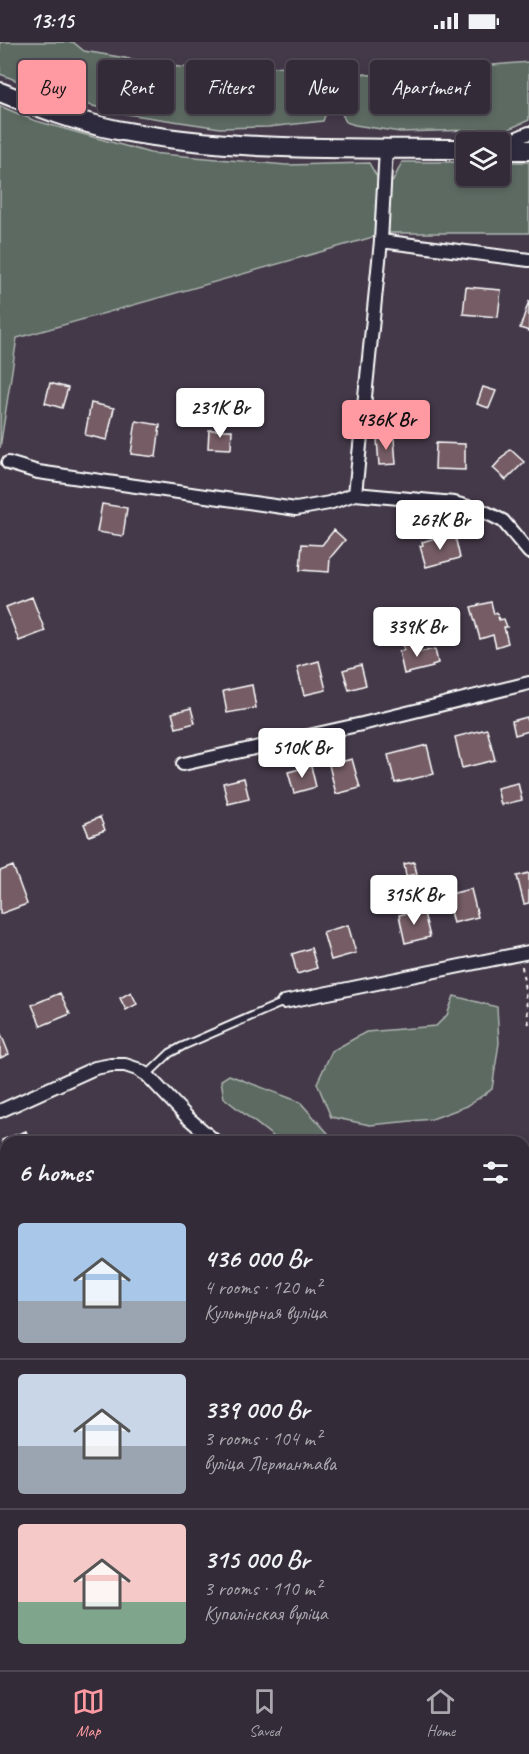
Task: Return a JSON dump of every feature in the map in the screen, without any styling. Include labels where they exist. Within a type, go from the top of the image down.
[{"type":"main road","points":[[0,92],[48,111],[115,129],[194,142],[302,148],[456,148]]},
{"type":"main road","points":[[510,150],[529,150]]},
{"type":"street","points":[[510,141],[529,132]]},
{"type":"street","points":[[355,494],[381,241],[386,148]]},
{"type":"street","points":[[381,241],[529,260]]},
{"type":"street","points":[[8,463],[38,472],[296,508],[329,503],[355,494],[454,502],[483,511],[503,521],[529,552]]},
{"type":"street","points":[[183,764],[362,724],[529,683]]},
{"type":"street","points":[[284,1002],[525,953]]},
{"type":"street","points":[[0,1111],[77,1076],[111,1065],[125,1065],[147,1075],[187,1118],[209,1136]]},
{"type":"lane","points":[[147,1075],[170,1053],[183,1046],[284,1002]]},
{"type":"path","points":[[525,953],[529,1025]]},
{"type":"green space","points":[[0,42],[73,42],[84,51],[137,60],[98,60],[98,107],[86,104],[86,60],[18,60],[18,81],[0,74]]},
{"type":"green space","points":[[529,62],[529,120],[509,129],[400,132],[346,122],[342,114],[358,114],[358,72],[370,75],[370,114],[490,114],[490,65]]},
{"type":"green space","points":[[174,66],[186,67],[186,114],[274,114],[274,67],[286,66],[286,114],[326,114],[323,121],[268,127],[220,128],[127,114],[174,114]]},
{"type":"green space","points":[[0,106],[33,120],[150,153],[286,165],[369,163],[381,184],[393,181],[402,162],[456,162],[456,186],[510,186],[510,162],[529,162],[529,233],[387,233],[17,338],[0,448]]},
{"type":"green space","points":[[454,996],[497,1007],[499,1043],[492,1089],[467,1106],[432,1119],[370,1125],[331,1117],[317,1083],[332,1051],[366,1032],[436,1026],[447,1015]]},
{"type":"green space","points":[[229,1075],[300,1102],[331,1136],[273,1136],[224,1098],[221,1080]]},
{"type":"building","points":[[466,287],[501,290],[498,317],[463,314]]},
{"type":"building","points":[[529,301],[529,331],[520,328]]},
{"type":"building","points":[[50,383],[68,388],[62,408],[45,403]]},
{"type":"building","points":[[483,387],[496,391],[489,408],[477,404]]},
{"type":"building","points":[[91,403],[114,408],[107,440],[85,435]]},
{"type":"building","points":[[136,421],[160,425],[156,457],[131,454]]},
{"type":"building","points":[[209,430],[232,430],[231,449],[208,448]]},
{"type":"building","points":[[394,438],[396,464],[379,465],[377,439]]},
{"type":"building","points":[[436,443],[465,444],[465,470],[435,469]]},
{"type":"building","points":[[510,449],[524,462],[506,480],[493,468]]},
{"type":"building","points":[[102,504],[127,508],[123,536],[97,532]]},
{"type":"building","points":[[334,530],[345,540],[330,558],[329,572],[300,570],[302,544],[322,545]]},
{"type":"building","points":[[455,536],[460,558],[426,567],[420,546],[423,545],[422,542]]},
{"type":"building","points":[[32,597],[45,631],[19,641],[6,607]]},
{"type":"building","points":[[491,602],[494,614],[497,613],[499,620],[504,619],[507,627],[504,627],[508,643],[496,647],[493,635],[480,639],[471,607]]},
{"type":"building","points":[[417,641],[419,652],[435,649],[438,663],[432,665],[433,667],[404,674],[399,651],[404,650],[403,644]]},
{"type":"building","points":[[319,661],[326,690],[304,695],[297,667]]},
{"type":"building","points":[[361,665],[366,685],[349,690],[343,670]]},
{"type":"building","points":[[252,685],[256,708],[227,713],[223,691]]},
{"type":"building","points":[[191,708],[195,723],[176,728],[172,713]]},
{"type":"building","points":[[527,717],[529,731],[515,735],[512,721]]},
{"type":"building","points":[[487,729],[495,760],[462,768],[455,737]]},
{"type":"building","points":[[427,745],[434,774],[395,783],[388,755]]},
{"type":"building","points":[[352,759],[360,788],[336,794],[329,765]]},
{"type":"building","points":[[311,766],[316,787],[294,793],[288,772]]},
{"type":"building","points":[[244,778],[249,799],[228,804],[223,783]]},
{"type":"building","points":[[518,783],[522,800],[501,805],[497,788]]},
{"type":"building","points":[[100,817],[105,830],[89,836],[84,824]]},
{"type":"building","points":[[414,862],[417,874],[406,876],[404,864]]},
{"type":"building","points":[[13,866],[27,904],[0,914],[0,871]]},
{"type":"building","points":[[529,873],[529,903],[524,904],[517,876]]},
{"type":"building","points":[[471,889],[478,917],[453,923],[446,895]]},
{"type":"building","points":[[423,909],[430,937],[405,943],[399,915]]},
{"type":"building","points":[[348,925],[356,953],[331,960],[323,932]]},
{"type":"building","points":[[311,948],[317,968],[297,974],[292,954]]},
{"type":"building","points":[[131,992],[137,1004],[126,1010],[120,998]]},
{"type":"building","points":[[60,993],[70,1014],[41,1026],[32,1005]]},
{"type":"building","points":[[0,1035],[9,1054],[0,1058]]},
{"type":"building","points":[[26,1131],[28,1136],[13,1136]]}]
